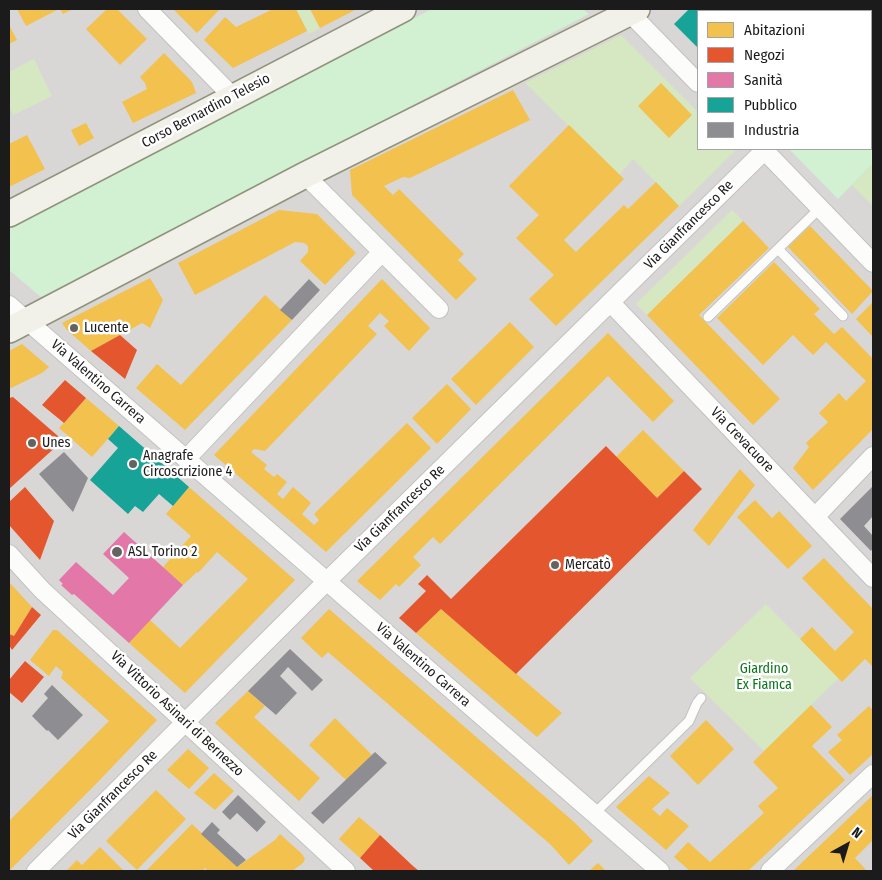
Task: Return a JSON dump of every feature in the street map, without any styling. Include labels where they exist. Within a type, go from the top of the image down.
[{"type":"street","points":[[147,9],[233,97]]},
{"type":"street","name":"Corso Bernardino Telesio","points":[[9,214],[403,9]]},
{"type":"street","points":[[15,318],[305,175],[631,10],[697,81]]},
{"type":"street","name":"Via Gianfrancesco Re","points":[[36,871],[327,581],[611,303],[763,150]]},
{"type":"street","points":[[765,150],[873,263]]},
{"type":"street","points":[[305,175],[439,309]]},
{"type":"street","points":[[187,458],[382,252]]},
{"type":"street","name":"Via Crevacuore","points":[[611,303],[873,578]]},
{"type":"street","name":"Via Valentino Carrera","points":[[15,318],[187,458],[660,871]]},
{"type":"street","points":[[814,517],[873,456]]},
{"type":"street","name":"Via Vittorio Asinari di Bernezzo","points":[[9,554],[42,590],[186,722],[342,870]]},
{"type":"street","points":[[770,871],[873,774]]},
{"type":"lane","points":[[708,317],[820,208]]},
{"type":"lane","points":[[778,249],[843,316]]},
{"type":"lane","points":[[594,814],[689,721],[701,698]]},
{"type":"shaded area","points":[[9,9],[873,9],[873,871],[9,871]]},
{"type":"shaded area","points":[[660,531],[743,613],[616,737],[529,661]]},
{"type":"green space","points":[[296,9],[310,9],[320,28],[309,34]]},
{"type":"green space","points":[[432,9],[583,9],[589,14],[41,297],[9,270],[9,226]]},
{"type":"green space","points":[[873,9],[873,163],[838,199],[790,150],[872,150],[872,10],[754,10]]},
{"type":"green space","points":[[621,35],[697,111],[697,150],[736,150],[679,206],[633,159],[619,175],[525,83]]},
{"type":"green space","points":[[34,59],[52,96],[13,115],[9,106],[9,72]]},
{"type":"green space","points":[[873,163],[873,206],[852,185]]},
{"type":"green space","points":[[732,210],[743,221],[647,315],[636,304]]},
{"type":"green space","name":"Giardino Ex Fiamca","points":[[766,604],[839,678],[764,751],[690,678]]},
{"type":"building: Abitazioni","points":[[17,9],[59,9],[26,26]]},
{"type":"building: Abitazioni","points":[[60,9],[73,9],[63,14]]},
{"type":"building: Abitazioni","points":[[107,9],[117,9],[147,39],[120,65],[86,29]]},
{"type":"building: Abitazioni","points":[[173,9],[220,9],[197,33]]},
{"type":"building: Abitazioni","points":[[273,9],[296,9],[307,31],[233,68],[204,40],[225,17],[236,27]]},
{"type":"building: Abitazioni","points":[[310,9],[357,9],[320,28]]},
{"type":"building: Abitazioni","points":[[786,9],[818,9],[817,10]]},
{"type":"building: Abitazioni","points":[[9,25],[17,40],[9,44]]},
{"type":"building: Abitazioni","points":[[164,53],[192,82],[196,93],[133,123],[122,102],[147,89],[140,77]]},
{"type":"building: Abitazioni","points":[[661,83],[692,115],[669,138],[638,106]]},
{"type":"building: Abitazioni","points":[[513,90],[530,120],[410,178],[403,177],[384,186],[393,195],[399,189],[464,254],[458,260],[477,279],[456,300],[352,195],[350,170]]},
{"type":"building: Abitazioni","points":[[86,123],[94,138],[79,146],[71,130]]},
{"type":"building: Abitazioni","points":[[569,125],[624,179],[564,240],[576,252],[624,205],[628,209],[656,182],[679,206],[556,326],[529,299],[554,275],[516,238],[539,215],[509,186]]},
{"type":"building: Abitazioni","points":[[27,135],[45,169],[9,187],[9,144]]},
{"type":"building: Abitazioni","points":[[279,210],[317,214],[356,253],[325,285],[300,261],[308,252],[308,246],[304,243],[295,242],[195,295],[178,263]]},
{"type":"building: Abitazioni","points":[[743,221],[769,248],[699,315],[780,399],[753,425],[647,315]]},
{"type":"building: Abitazioni","points":[[810,226],[873,291],[852,314],[788,247]]},
{"type":"building: Abitazioni","points":[[774,262],[820,309],[814,314],[834,334],[842,327],[873,359],[873,429],[813,490],[793,468],[809,447],[806,443],[828,422],[819,413],[839,393],[846,401],[866,381],[826,342],[813,355],[793,335],[763,365],[717,318]]},
{"type":"building: Abitazioni","points":[[150,278],[163,300],[150,328],[142,323],[91,351],[67,330],[62,323]]},
{"type":"building: Abitazioni","points":[[382,279],[430,328],[409,351],[384,326],[389,321],[380,313],[368,326],[377,334],[265,451],[254,449],[251,452],[267,465],[264,469],[274,477],[277,474],[287,482],[277,494],[283,499],[293,487],[311,503],[302,514],[314,525],[319,520],[314,514],[407,423],[431,448],[326,552],[214,455]]},
{"type":"building: Abitazioni","points":[[265,295],[292,320],[185,430],[136,388],[157,364],[181,385]]},
{"type":"building: Abitazioni","points":[[873,302],[873,337],[856,319]]},
{"type":"building: Abitazioni","points":[[510,322],[534,347],[476,405],[451,379]]},
{"type":"building: Abitazioni","points":[[608,333],[674,401],[653,422],[608,376],[440,544],[433,537],[413,557],[421,565],[399,587],[396,584],[380,600],[357,581]]},
{"type":"building: Abitazioni","points":[[22,344],[49,367],[42,373],[9,389],[9,351]]},
{"type":"building: Abitazioni","points":[[447,384],[471,409],[437,444],[412,418]]},
{"type":"building: Abitazioni","points":[[86,398],[119,426],[92,457],[59,428]]},
{"type":"building: Abitazioni","points":[[643,430],[684,471],[657,498],[616,457]]},
{"type":"building: Abitazioni","points":[[740,469],[755,485],[709,546],[693,530]]},
{"type":"building: Abitazioni","points":[[189,487],[295,580],[185,693],[129,643],[150,620],[180,648],[248,579],[217,552],[198,573],[183,585],[163,567],[191,536],[166,514]]},
{"type":"building: Abitazioni","points":[[755,500],[772,518],[779,511],[812,546],[788,569],[737,517]]},
{"type":"building: Abitazioni","points":[[824,558],[873,609],[873,667],[865,659],[842,682],[800,639],[812,627],[835,651],[854,632],[802,578]]},
{"type":"building: Abitazioni","points":[[9,582],[32,607],[14,636],[9,634]]},
{"type":"building: Abitazioni","points":[[329,609],[574,822],[593,841],[569,865],[551,845],[328,652],[322,658],[301,638]]},
{"type":"building: Abitazioni","points":[[441,609],[562,713],[537,737],[416,633]]},
{"type":"building: Abitazioni","points":[[53,630],[57,630],[157,720],[9,871],[9,821],[109,721],[61,678],[63,672],[56,666],[49,676],[30,660]]},
{"type":"building: Abitazioni","points":[[248,691],[265,706],[254,717],[320,778],[299,801],[215,723]]},
{"type":"building: Abitazioni","points":[[811,705],[832,727],[812,746],[845,780],[748,871],[690,871],[674,857],[688,842],[710,862],[764,813],[758,806],[778,788],[753,762]]},
{"type":"building: Abitazioni","points":[[869,706],[873,711],[873,754],[850,775],[828,752],[842,740],[837,735]]},
{"type":"building: Abitazioni","points":[[335,718],[372,755],[346,780],[309,745]]},
{"type":"building: Abitazioni","points":[[706,720],[734,749],[698,785],[670,756]]},
{"type":"building: Abitazioni","points":[[188,749],[209,768],[189,789],[167,770]]},
{"type":"building: Abitazioni","points":[[214,773],[234,791],[215,810],[194,793]]},
{"type":"building: Abitazioni","points":[[649,776],[670,793],[652,809],[660,816],[667,808],[689,826],[666,850],[616,807]]},
{"type":"building: Abitazioni","points":[[156,790],[186,819],[137,870],[106,841]]},
{"type":"building: Abitazioni","points":[[873,795],[873,840],[855,858],[867,871],[793,871]]},
{"type":"building: Abitazioni","points":[[359,817],[380,835],[360,858],[339,839]]},
{"type":"building: Abitazioni","points":[[192,824],[237,867],[275,840],[280,834],[305,859],[303,863],[292,871],[208,871],[205,868],[202,871],[146,871]]},
{"type":"building: Abitazioni","points":[[100,847],[122,871],[66,871],[77,860],[82,865]]},
{"type":"building: Abitazioni","points":[[598,863],[606,871],[589,871]]},
{"type":"building: Negozi","points":[[120,335],[137,350],[125,379],[91,351]]},
{"type":"building: Negozi","points":[[65,380],[86,398],[64,423],[42,405]]},
{"type":"building: Negozi","name":"Unes","points":[[13,397],[58,436],[54,442],[58,445],[9,489],[9,398]]},
{"type":"building: Negozi","name":"Mercatò","points":[[606,446],[657,498],[684,471],[702,489],[516,674],[441,609],[416,633],[399,618],[426,591],[418,584],[427,575],[451,599]]},
{"type":"building: Negozi","points":[[25,487],[54,521],[40,560],[9,525],[9,502]]},
{"type":"building: Negozi","points":[[32,607],[41,615],[12,650],[9,645],[9,634],[14,636]]},
{"type":"building: Negozi","points":[[25,661],[44,677],[22,703],[9,692],[9,680]]},
{"type":"building: Negozi","points":[[380,835],[419,871],[374,871],[360,858]]},
{"type":"building: Sanità","points":[[124,532],[183,585],[129,643],[74,594],[72,595],[61,585],[63,584],[59,580],[76,562],[113,595],[129,578],[103,554]]},
{"type":"building: Pubblico","points":[[689,9],[710,10],[697,10],[697,47],[674,24]]},
{"type":"building: Pubblico","points":[[712,9],[754,10],[710,10]]},
{"type":"building: Pubblico","name":"Anagrafe Circoscrizione 4","points":[[119,426],[189,487],[173,506],[159,494],[143,512],[135,506],[128,514],[90,480],[118,448],[108,439]]},
{"type":"building: Industria","points":[[309,279],[320,290],[292,320],[280,310]]},
{"type":"building: Industria","points":[[64,452],[88,478],[73,512],[39,474]]},
{"type":"building: Industria","points":[[873,486],[873,516],[864,526],[873,536],[873,548],[871,551],[840,519]]},
{"type":"building: Industria","points":[[290,649],[323,680],[312,691],[288,667],[280,676],[297,693],[276,715],[248,691]]},
{"type":"building: Industria","points":[[52,685],[83,715],[58,740],[32,716],[48,698],[44,694]]},
{"type":"building: Industria","points":[[375,752],[387,763],[323,824],[311,813]]},
{"type":"building: Industria","points":[[238,795],[266,822],[257,832],[237,813],[230,820],[222,812]]},
{"type":"building: Industria","points":[[212,822],[220,830],[217,833],[246,860],[237,867],[201,834]]},
{"type":"place","name":"Lucente","points":[[74,328]]},
{"type":"place","name":"Unes","points":[[32,443]]},
{"type":"place","name":"Anagrafe Circoscrizione 4","points":[[133,464]]},
{"type":"place","name":"ASL Torino 2","points":[[117,552]]},
{"type":"place","name":"Mercatò","points":[[555,565]]}]
